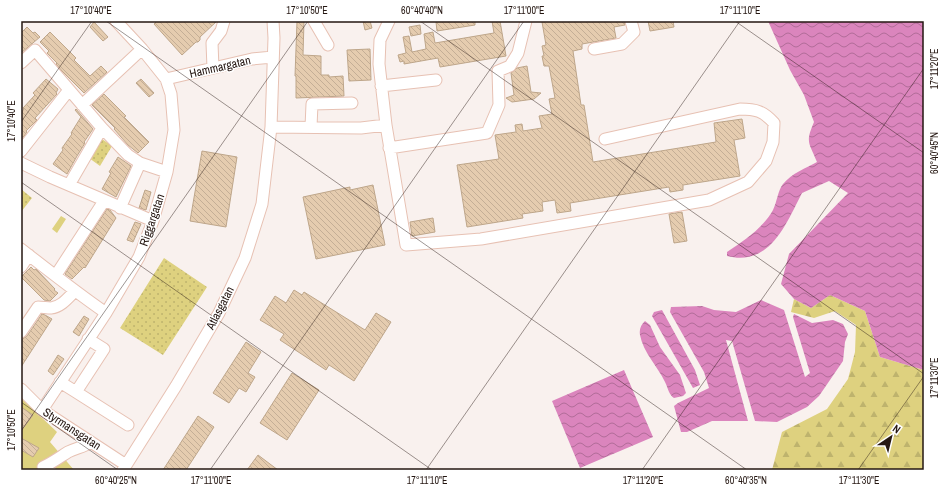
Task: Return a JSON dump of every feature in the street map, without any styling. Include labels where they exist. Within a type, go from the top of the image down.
[{"type":"street","name":"Riggargatan","points":[[42,410],[106,313],[139,257],[153,221],[167,172],[174,130],[171,94],[166,79],[142,48],[116,21]]},
{"type":"street","points":[[213,68],[212,44],[221,31],[224,21]]},
{"type":"street","name":"Atlasgatan","points":[[125,467],[176,386],[219,313],[245,258],[262,204],[272,127],[273,21]]},
{"type":"street","points":[[314,21],[328,45]]},
{"type":"street","points":[[389,21],[380,40],[379,64],[389,148],[406,245],[481,239],[709,200],[748,182],[766,161],[774,142],[774,123],[766,114],[760,111],[753,109],[740,109],[605,139]]},
{"type":"street","points":[[389,148],[487,133],[499,105],[498,71],[510,66],[518,53],[526,21]]},
{"type":"street","points":[[594,49],[622,44],[634,32],[631,21]]},
{"type":"street","points":[[82,105],[142,48]]},
{"type":"street","points":[[21,63],[34,50],[102,128],[128,155],[140,163],[167,172]]},
{"type":"street","name":"Hammargatan","points":[[166,79],[252,58],[273,57]]},
{"type":"street","points":[[381,86],[436,80]]},
{"type":"street","points":[[21,151],[69,90]]},
{"type":"street","points":[[311,127],[312,104],[352,103]]},
{"type":"street","points":[[272,127],[361,128],[386,125]]},
{"type":"street","points":[[69,185],[102,128]]},
{"type":"street","points":[[21,163],[120,208],[153,221]]},
{"type":"street","points":[[120,208],[140,163]]},
{"type":"street","points":[[56,275],[104,200]]},
{"type":"street","points":[[21,267],[25,252],[106,313]]},
{"type":"street","points":[[21,332],[38,307],[50,308],[57,306],[66,301],[75,291]]},
{"type":"street","points":[[76,392],[104,349],[88,339]]},
{"type":"street","points":[[60,382],[128,425]]},
{"type":"street","name":"Styrmansgatan","points":[[21,389],[42,410],[91,442],[125,467]]},
{"type":"street","points":[[50,470],[43,467],[63,457],[69,452],[85,447],[91,442]]},
{"type":"green space","points":[[102,139],[112,146],[100,166],[89,158]]},
{"type":"green space","points":[[21,189],[32,198],[21,212]]},
{"type":"green space","points":[[61,216],[66,219],[57,233],[52,229]]},
{"type":"green space","points":[[164,258],[207,287],[163,355],[120,328]]},
{"type":"green space","points":[[830,295],[865,311],[880,357],[924,370],[924,470],[772,470],[782,432],[827,409],[848,379],[855,352],[856,325],[835,311],[814,318],[791,312],[794,299],[811,308]]},
{"type":"green space","points":[[21,398],[57,432],[50,442],[74,470],[21,470]]},
{"type":"water","points":[[768,21],[924,21],[924,370],[880,357],[865,311],[830,295],[811,308],[794,299],[781,284],[789,254],[848,193],[829,181],[802,193],[783,229],[775,240],[765,249],[755,255],[742,258],[727,256],[727,252],[753,234],[769,217],[781,187],[787,180],[799,171],[817,162],[809,142],[814,122],[804,95],[790,70]]},
{"type":"water","points":[[761,300],[784,310],[805,377],[810,373],[793,317],[794,314],[812,323],[833,320],[843,324],[848,334],[845,342],[843,361],[819,396],[807,407],[777,422],[755,421],[732,341],[726,340],[748,421],[712,421],[687,432],[681,432],[674,406],[709,388],[704,372],[670,312],[671,307],[702,306],[714,310],[736,312]]},
{"type":"water","points":[[662,310],[695,370],[700,385],[693,388],[652,316],[654,312]]},
{"type":"water","points":[[645,321],[650,325],[660,347],[680,375],[686,393],[683,396],[674,398],[671,395],[662,376],[647,353],[640,335],[641,326]]},
{"type":"water","points":[[624,370],[653,437],[580,468],[552,401]]},
{"type":"building","points":[[157,21],[217,21],[200,37],[198,42],[196,42],[182,55],[154,24]]},
{"type":"building","points":[[297,21],[304,21],[303,55],[321,56],[321,75],[329,75],[329,77],[343,76],[344,96],[296,98],[295,76]]},
{"type":"building","points":[[363,21],[370,21],[372,28],[365,30]]},
{"type":"building","points":[[475,21],[475,25],[437,31],[436,22]]},
{"type":"building","points":[[492,21],[500,21],[506,56],[440,67],[438,58],[404,64],[404,61],[400,62],[398,55],[406,53],[403,37],[409,36],[412,52],[426,49],[424,34],[433,32],[435,43],[494,33]]},
{"type":"building","points":[[624,21],[625,25],[614,27],[616,38],[582,44],[582,49],[573,51],[581,105],[584,105],[593,162],[716,142],[714,123],[742,119],[745,138],[734,140],[740,176],[683,185],[683,190],[670,192],[669,187],[570,203],[571,211],[557,213],[555,200],[542,202],[543,211],[522,214],[523,218],[467,227],[457,165],[499,159],[495,135],[516,132],[515,125],[522,124],[523,131],[542,128],[539,116],[552,114],[549,99],[555,98],[549,66],[544,66],[542,56],[544,56],[542,46],[546,45],[542,22]]},
{"type":"building","points":[[648,21],[673,21],[674,27],[650,31]]},
{"type":"building","points":[[94,22],[108,37],[103,41],[90,27]]},
{"type":"building","points":[[420,25],[421,34],[411,36],[409,27]]},
{"type":"building","points":[[27,27],[40,37],[21,53],[21,33]]},
{"type":"building","points":[[50,32],[76,58],[74,60],[90,76],[101,66],[107,72],[84,93],[62,71],[56,64],[57,63],[47,53],[49,51],[40,42]]},
{"type":"building","points":[[370,49],[371,80],[349,81],[347,50]]},
{"type":"building","points":[[527,66],[531,92],[541,93],[534,99],[512,102],[506,98],[514,95],[511,73],[517,68]]},
{"type":"building","points":[[46,79],[58,89],[57,94],[35,118],[37,120],[26,131],[27,132],[21,140],[21,113],[24,109],[23,108],[35,95],[33,93]]},
{"type":"building","points":[[141,79],[154,93],[149,97],[136,83]]},
{"type":"building","points":[[104,94],[149,142],[138,153],[128,145],[114,129],[115,128],[92,105]]},
{"type":"building","points":[[76,109],[93,129],[84,142],[85,143],[67,174],[53,164],[63,150],[62,148],[72,134],[71,133],[81,117],[75,110]]},
{"type":"building","points":[[202,151],[237,157],[226,227],[190,221]]},
{"type":"building","points":[[118,157],[131,166],[116,197],[102,189],[111,173],[109,172]]},
{"type":"building","points":[[373,185],[385,245],[316,259],[303,197],[350,187],[350,190]]},
{"type":"building","points":[[145,190],[151,192],[146,210],[139,208]]},
{"type":"building","points":[[107,209],[110,210],[116,218],[85,268],[84,267],[72,279],[65,274]]},
{"type":"building","points":[[682,212],[687,241],[674,243],[669,214]]},
{"type":"building","points":[[433,218],[435,232],[412,236],[410,222]]},
{"type":"building","points":[[135,222],[141,224],[133,242],[127,240]]},
{"type":"building","points":[[31,267],[34,270],[36,269],[58,293],[50,301],[44,300],[21,277]]},
{"type":"building","points":[[294,290],[302,295],[304,292],[365,330],[376,313],[391,322],[354,381],[329,365],[326,370],[280,340],[284,334],[260,320],[275,296],[286,303]]},
{"type":"building","points":[[42,314],[52,319],[21,367],[21,340],[27,336]]},
{"type":"building","points":[[84,316],[89,319],[79,336],[73,332]]},
{"type":"building","points":[[246,342],[261,352],[248,373],[255,377],[246,392],[239,388],[229,403],[213,393]]},
{"type":"building","points":[[58,355],[64,359],[53,375],[48,371]]},
{"type":"building","points":[[292,373],[319,390],[287,440],[260,423]]},
{"type":"building","points":[[21,407],[33,415],[21,431]]},
{"type":"building","points":[[198,416],[214,427],[186,470],[163,470]]},
{"type":"building","points":[[21,438],[39,448],[33,457],[21,450]]},
{"type":"building","points":[[258,455],[278,470],[247,470]]}]
